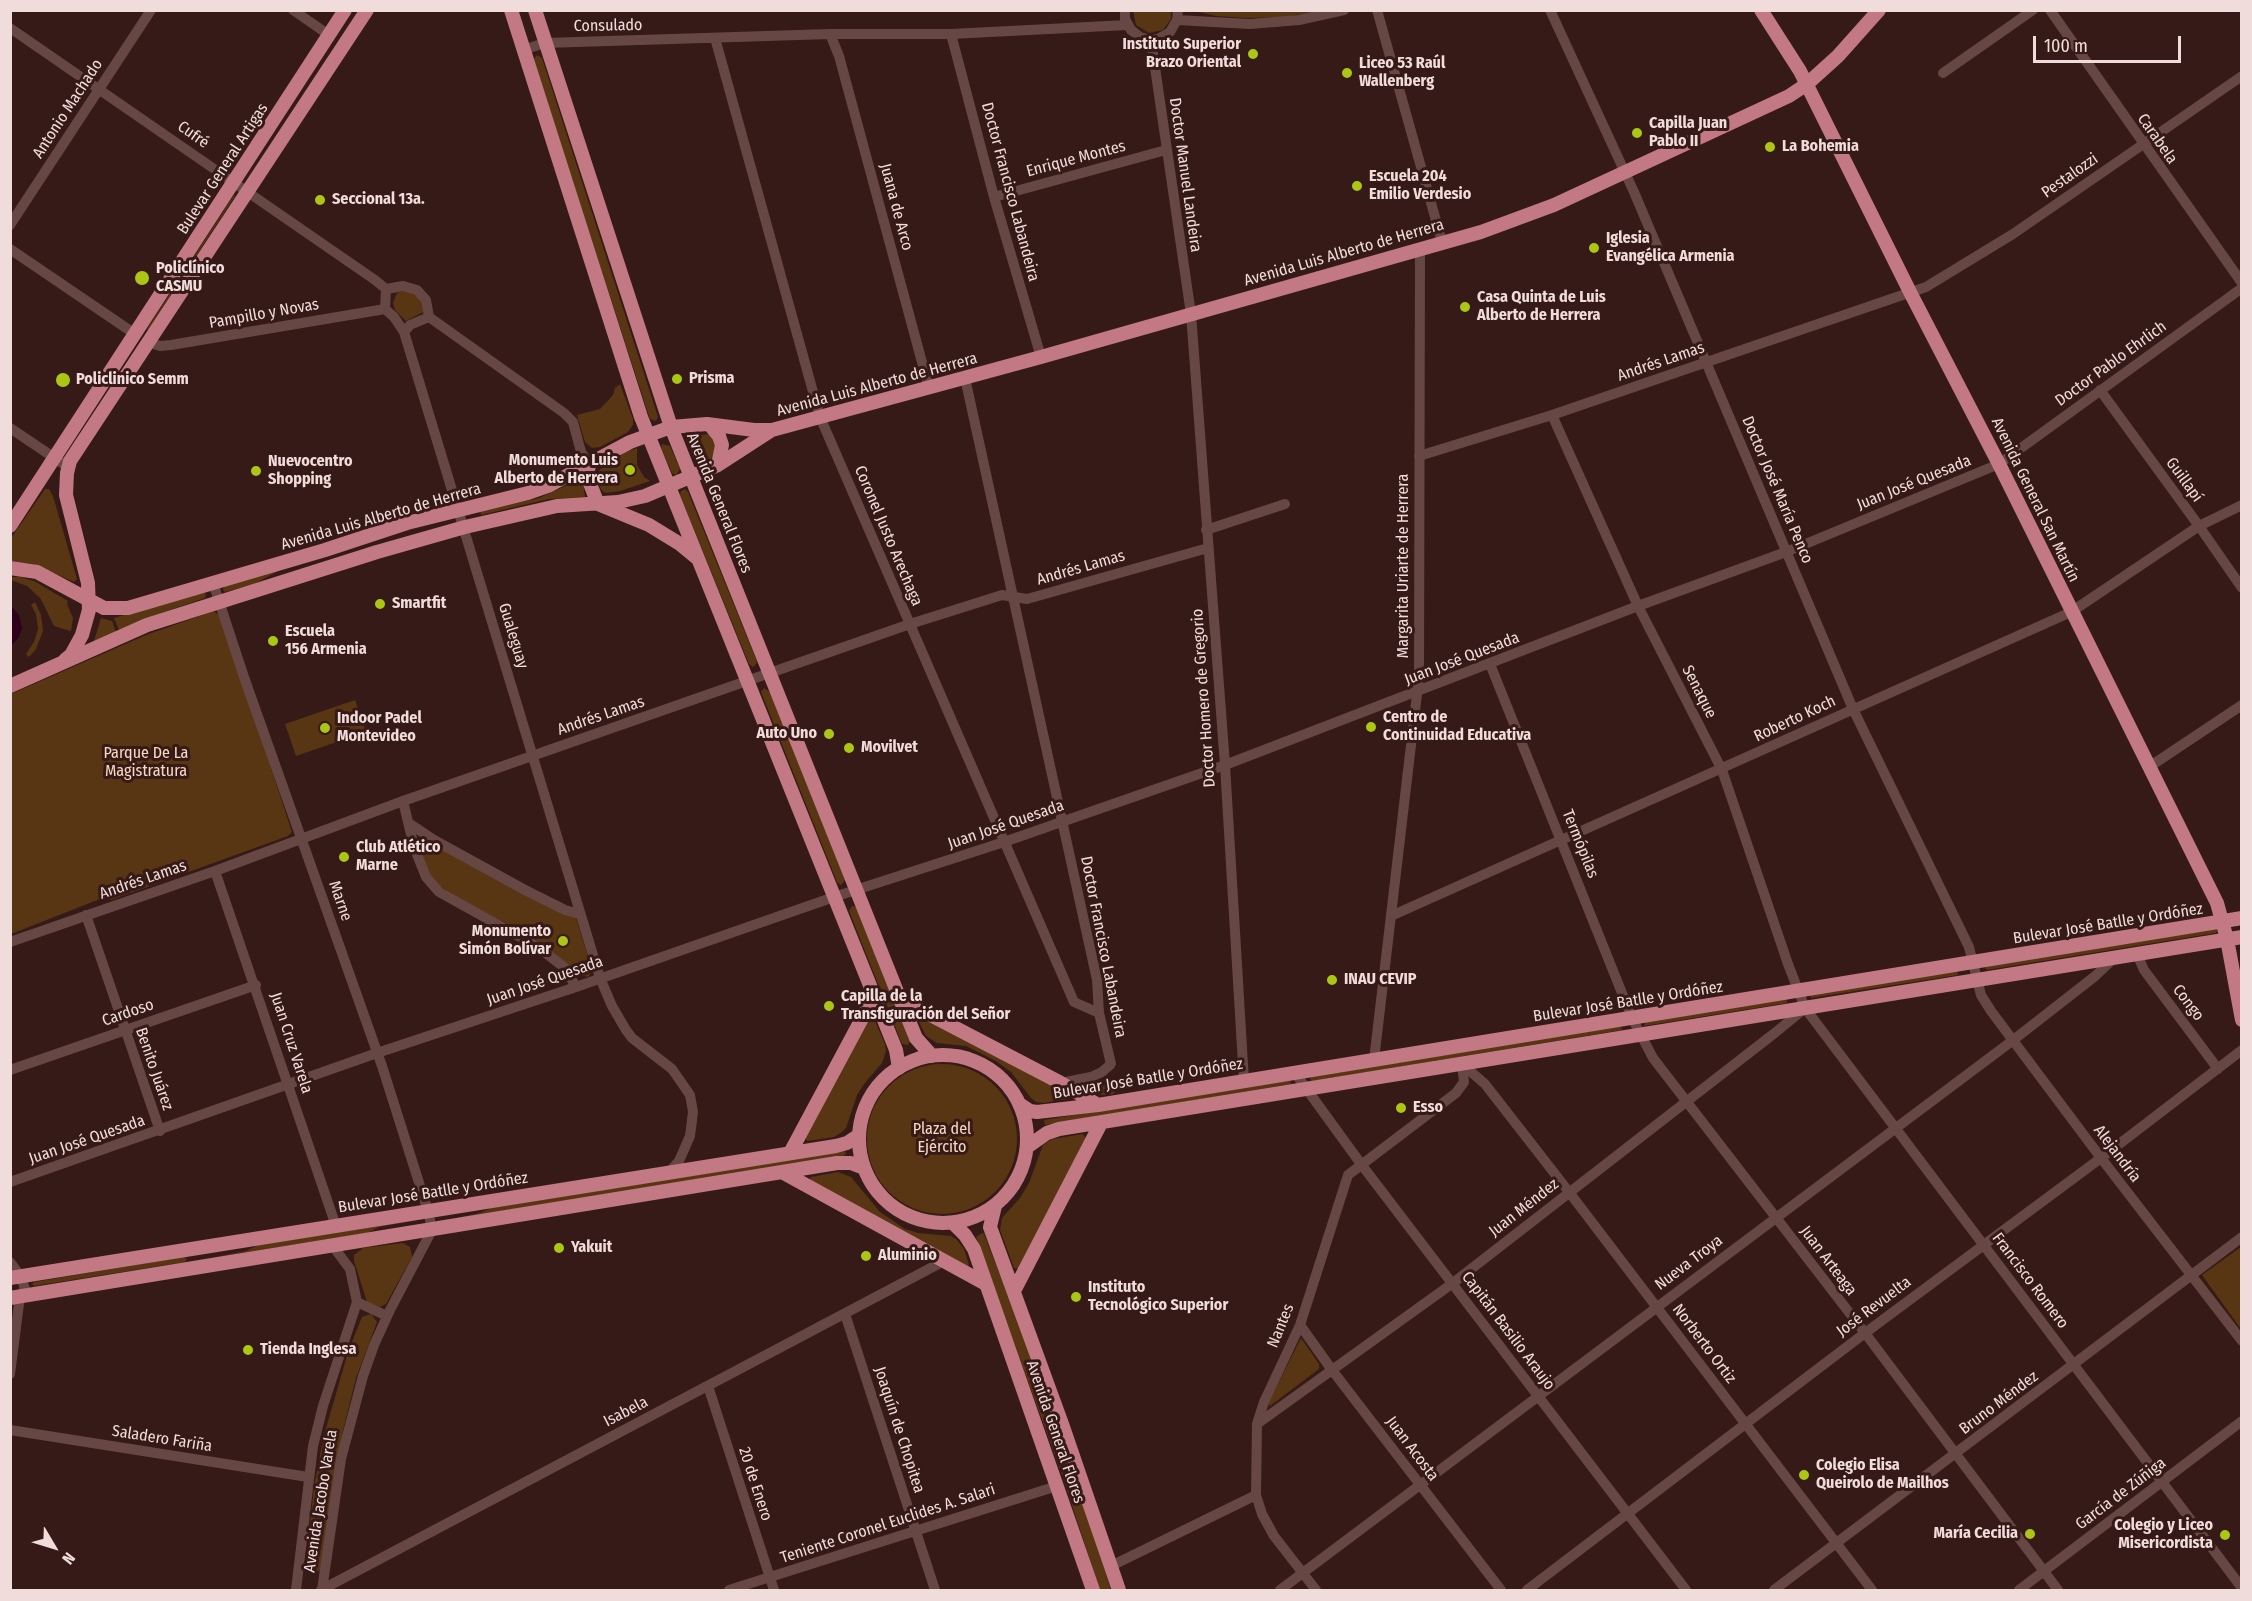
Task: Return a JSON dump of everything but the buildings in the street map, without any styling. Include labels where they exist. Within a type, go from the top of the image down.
[{"type":"main road","name":"Bulevar General Artigas","points":[[10,526],[345,10]]},
{"type":"main road","name":"Bulevar General Artigas","points":[[68,467],[80,445],[367,10]]},
{"type":"main road","points":[[511,10],[636,403],[896,1050],[899,1068]]},
{"type":"main road","name":"Avenida General Flores","points":[[535,10],[671,427],[916,1038],[932,1056]]},
{"type":"main road","name":"Avenida General San Martín","points":[[1761,10],[1807,84],[1911,294],[1999,464],[2217,903],[2223,921],[2234,938],[2241,1020]]},
{"type":"main road","name":"Avenida Luis Alberto de Herrera","points":[[10,568],[37,572],[104,608],[122,609],[406,523],[538,490],[648,435],[671,427],[686,424],[772,430],[1041,357],[1516,220],[1625,173],[1789,96],[1807,84],[1856,38],[1880,10]]},
{"type":"main road","points":[[710,425],[719,436],[722,445],[718,465]]},
{"type":"main road","name":"Avenida Luis Alberto de Herrera","points":[[10,686],[147,625],[465,527],[557,506],[598,504],[645,496],[718,465],[772,430]]},
{"type":"main road","points":[[589,464],[587,476],[598,504]]},
{"type":"main road","points":[[58,665],[71,655],[82,635],[88,616],[89,600],[88,583],[66,495],[68,467]]},
{"type":"main road","name":"Avenida Luis Alberto de Herrera","points":[[598,504],[649,525],[689,550],[699,560]]},
{"type":"main road","name":"Bulevar José Batlle y Ordóñez","points":[[1021,1105],[1030,1111],[1037,1112],[1098,1105],[2241,918]]},
{"type":"main road","name":"Bulevar José Batlle y Ordóñez","points":[[1028,1147],[1047,1133],[1101,1123],[2234,938]]},
{"type":"main road","points":[[789,1154],[874,996]]},
{"type":"main road","points":[[900,999],[1061,1083],[1098,1105]]},
{"type":"main road","points":[[932,1056],[956,1056],[979,1063],[999,1076],[1008,1084],[1021,1105],[1027,1126],[1028,1147],[1017,1180],[995,1206],[968,1220],[954,1223],[928,1222],[904,1214],[884,1200],[864,1168],[859,1135],[864,1112],[874,1092],[899,1068],[915,1060],[932,1056]]},
{"type":"main road","points":[[1014,1291],[1101,1123]]},
{"type":"main road","name":"Bulevar José Batlle y Ordóñez","points":[[16,1277],[789,1154],[836,1146],[847,1143],[859,1135]]},
{"type":"main road","points":[[15,1297],[837,1163],[850,1163],[864,1168]]},
{"type":"main road","points":[[782,1172],[986,1284]]},
{"type":"main road","name":"Avenida General Flores","points":[[995,1206],[990,1227],[1119,1590]]},
{"type":"main road","name":"Avenida General Flores","points":[[954,1223],[974,1249],[1093,1590]]},
{"type":"street","name":"Antonio Machado","points":[[10,225],[151,10]]},
{"type":"street","points":[[293,10],[329,35]]},
{"type":"street","points":[[1125,10],[1127,25],[1135,34],[1151,40],[1170,32],[1177,15],[1259,24],[1299,20],[1344,10]]},
{"type":"street","points":[[1377,10],[1442,242]]},
{"type":"street","name":"Doctor José María Penco","points":[[1550,10],[1625,173],[1707,362],[1853,709],[1969,947],[1977,980]]},
{"type":"street","points":[[1943,73],[2033,10]]},
{"type":"street","name":"Carabela","points":[[2050,10],[2241,283]]},
{"type":"street","name":"Consulado","points":[[523,50],[545,43],[831,34],[951,34],[1127,25]]},
{"type":"street","name":"Cufré","points":[[10,28],[386,289]]},
{"type":"street","name":"Juana de Arco","points":[[831,34],[839,56],[929,387]]},
{"type":"street","name":"Doctor Francisco Labandeira","points":[[951,34],[994,197],[1041,357]]},
{"type":"street","name":"Coronel Justo Arechaga","points":[[715,38],[820,417],[1074,1002],[1099,1013]]},
{"type":"street","name":"Doctor Manuel Landeira","points":[[1151,40],[1191,314]]},
{"type":"street","name":"Pestalozzi","points":[[1911,294],[2013,234],[2241,76]]},
{"type":"street","name":"Enrique Montes","points":[[994,197],[1166,150]]},
{"type":"street","name":"Margarita Uriarte de Herrera","points":[[1374,1060],[1418,691],[1420,248]]},
{"type":"street","points":[[10,249],[135,334]]},
{"type":"street","points":[[385,309],[386,289],[402,286],[417,290],[426,300],[429,317],[564,413],[573,422],[581,452],[589,464]]},
{"type":"street","name":"Doctor Pablo Ehrlich","points":[[1999,464],[2241,288]]},
{"type":"street","name":"Andrés Lamas","points":[[1419,456],[1551,416],[1911,294]]},
{"type":"street","name":"Pampillo y Novas","points":[[148,342],[160,346],[171,345],[385,309]]},
{"type":"street","name":"Gualeguay","points":[[385,309],[394,317],[404,332],[600,978],[612,1006],[632,1038],[672,1069],[690,1095],[693,1112],[690,1136],[679,1161],[669,1172]]},
{"type":"street","name":"Doctor Homero de Gregorio","points":[[1191,314],[1225,765],[1244,1081]]},
{"type":"street","points":[[404,332],[410,325],[429,317]]},
{"type":"street","name":"Doctor Francisco Labandeira","points":[[965,378],[1097,980],[1099,1013],[1111,1064],[1102,1072],[1091,1077],[1061,1083]]},
{"type":"street","name":"Guillapí","points":[[2100,390],[2241,588]]},
{"type":"street","name":"Senaque","points":[[1551,416],[1638,606],[1722,770],[1797,991]]},
{"type":"street","points":[[10,428],[68,467]]},
{"type":"street","name":"Juan José Quesada","points":[[10,1182],[289,1086],[377,1053],[576,987],[834,897],[1004,842],[1225,765],[1638,606],[1786,552],[1999,464]]},
{"type":"street","points":[[1206,530],[1285,504]]},
{"type":"street","name":"Roberto Koch","points":[[1391,916],[1722,770],[2071,612],[2199,526],[2241,506]]},
{"type":"street","name":"Andrés Lamas","points":[[10,942],[216,871],[533,755],[910,624],[1002,595],[1027,599],[1208,548]]},
{"type":"street","name":"Marne","points":[[213,583],[377,1053],[428,1211],[432,1230]]},
{"type":"street","name":"Termópilas","points":[[1490,664],[1640,1035]]},
{"type":"street","points":[[2149,767],[2241,705]]},
{"type":"street","points":[[403,801],[414,847],[426,877],[439,892],[538,947],[566,968],[576,987]]},
{"type":"street","points":[[410,824],[525,890],[566,910],[580,914]]},
{"type":"street","name":"Juan Cruz Varela","points":[[216,871],[336,1226]]},
{"type":"street","name":"Benito Juárez","points":[[86,915],[160,1131]]},
{"type":"street","name":"Congo","points":[[2137,954],[2144,970],[2218,1069]]},
{"type":"street","name":"Nueva Troya","points":[[1280,1590],[2012,1041],[2094,977],[2114,958]]},
{"type":"street","name":"Alejandría","points":[[1977,980],[1985,1003],[2012,1041],[2241,1341]]},
{"type":"street","name":"Cardoso","points":[[10,1070],[256,985]]},
{"type":"street","name":"Francisco Romero","points":[[1797,991],[1805,1008],[2241,1588]]},
{"type":"street","name":"Juan Méndez","points":[[1257,1424],[1453,1282],[1805,1008]]},
{"type":"street","name":"Juan Arteaga","points":[[1640,1035],[1653,1058],[2058,1590]]},
{"type":"street","name":"José Revuelta","points":[[1527,1590],[2241,1050]]},
{"type":"street","name":"Nantes","points":[[1256,1496],[1257,1424],[1264,1402],[1300,1325],[1348,1175],[1456,1093],[1464,1082],[1462,1064]]},
{"type":"street","name":"Norberto Ortiz","points":[[1462,1064],[1485,1084],[1872,1590]]},
{"type":"street","name":"Capitán Basilio Araujo","points":[[1295,1073],[1361,1164],[1686,1590]]},
{"type":"street","name":"Avenida Jacobo Varela","points":[[321,1590],[339,1471],[349,1426],[374,1345],[432,1230]]},
{"type":"street","name":"Bruno Méndez","points":[[1774,1590],[1956,1455],[2241,1237]]},
{"type":"street","points":[[332,1245],[350,1269],[357,1302],[387,1316]]},
{"type":"street","name":"Isabela","points":[[321,1590],[944,1261]]},
{"type":"street","points":[[10,1262],[16,1277],[25,1289],[15,1297],[10,1374]]},
{"type":"street","name":"Avenida Jacobo Varela","points":[[296,1590],[313,1446],[323,1406],[357,1302]]},
{"type":"street","name":"Joaquín de Chopitea","points":[[845,1314],[935,1590]]},
{"type":"street","name":"Juan Acosta","points":[[1300,1325],[1501,1590]]},
{"type":"street","name":"20 de Enero","points":[[708,1386],[774,1590]]},
{"type":"street","name":"García de Zúñiga","points":[[2019,1590],[2241,1421]]},
{"type":"street","name":"Saladero Fariña","points":[[10,1430],[308,1477]]},
{"type":"street","name":"Teniente Coronel Euclides A. Salari","points":[[729,1590],[1057,1486]]},
{"type":"street","points":[[1111,1566],[1256,1496],[1267,1526],[1316,1590]]},
{"type":"green space","points":[[1133,11],[1171,11],[1171,19],[1163,30],[1149,33],[1136,25]]},
{"type":"green space","points":[[1195,11],[1320,11],[1284,17],[1246,18],[1216,16]]},
{"type":"green space","points":[[537,55],[542,58],[658,417],[656,421],[650,419],[533,60]]},
{"type":"green space","points":[[235,196],[148,330],[147,329]]},
{"type":"green space","points":[[407,290],[421,298],[423,312],[406,321],[395,310],[393,303],[397,293]]},
{"type":"green space","points":[[620,384],[633,419],[633,425],[628,432],[600,447],[592,448],[585,442],[577,415],[600,409]]},
{"type":"green space","points":[[709,434],[716,440],[715,457],[699,465],[695,462],[686,438]]},
{"type":"green space","points":[[662,444],[670,446],[680,469],[676,475],[672,473],[661,448]]},
{"type":"green space","points":[[637,448],[637,465],[644,477],[650,481],[620,491],[606,493],[602,491],[596,479],[599,470],[626,452]]},
{"type":"green space","points":[[579,480],[583,483],[585,497],[549,499],[481,515],[480,511],[539,498]]},
{"type":"green space","points":[[45,489],[49,489],[53,496],[77,579],[74,582],[33,564],[11,561],[11,538]]},
{"type":"green space","points":[[685,489],[756,659],[757,663],[753,667],[749,664],[680,495]]},
{"type":"green space","points":[[284,568],[254,584],[225,592],[223,590],[224,586]]},
{"type":"green space","points":[[11,577],[34,581],[68,601],[67,604],[73,618],[71,631],[54,626],[41,599],[27,586],[11,580]]},
{"type":"green space","points":[[203,592],[206,594],[205,598],[119,630],[114,618]]},
{"type":"green space","points":[[35,602],[41,615],[43,631],[36,649],[29,657],[26,654],[34,642],[38,629],[36,614],[31,605]]},
{"type":"green space","name":"Parque De La Magistratura","points":[[214,611],[221,617],[292,832],[288,836],[111,900],[105,897],[11,934],[11,694],[146,635]]},
{"type":"green space","points":[[101,618],[112,621],[116,632],[94,641]]},
{"type":"green space","points":[[764,688],[770,692],[845,880],[841,885],[837,882],[761,692]]},
{"type":"green space","name":"Indoor Padel Montevideo","points":[[355,700],[366,732],[296,756],[285,724]]},
{"type":"green space","points":[[427,840],[576,918],[591,966],[590,975],[587,977],[579,974],[531,936],[460,900],[432,881],[420,851],[422,842]]},
{"type":"green space","points":[[852,906],[856,907],[910,1041],[908,1045],[902,1044],[849,911]]},
{"type":"green space","points":[[2215,929],[2216,933],[1987,970],[1985,968],[1986,966]]},
{"type":"green space","points":[[1957,970],[1958,975],[1811,998],[1810,995]]},
{"type":"green space","points":[[1786,998],[1787,1003],[1644,1026],[1645,1022]]},
{"type":"green space","points":[[871,1012],[885,1044],[886,1051],[882,1063],[857,1095],[846,1128],[834,1137],[807,1141],[805,1137]]},
{"type":"green space","points":[[919,1014],[1071,1098],[1044,1103],[1036,1102],[1011,1072],[996,1061],[966,1046],[937,1043],[926,1036],[918,1020]]},
{"type":"green space","points":[[1621,1026],[1622,1030],[1312,1081],[1310,1079],[1311,1077]]},
{"type":"green space","name":"Plaza del Ejército","points":[[942,1064],[957,1065],[971,1070],[984,1076],[995,1086],[1005,1097],[1011,1110],[1016,1124],[1016,1154],[1011,1168],[1005,1181],[995,1192],[984,1202],[971,1208],[957,1213],[942,1214],[927,1213],[913,1208],[900,1202],[889,1192],[879,1181],[873,1168],[868,1154],[867,1139],[868,1124],[873,1110],[879,1097],[889,1086],[900,1076],[913,1070],[927,1065]]},
{"type":"green space","points":[[1109,1079],[1116,1081],[1116,1091],[1113,1094],[1085,1092],[1078,1085]]},
{"type":"green space","points":[[1290,1080],[1291,1084],[1045,1125],[1044,1120]]},
{"type":"green space","points":[[1083,1134],[1086,1138],[1018,1269],[1014,1268],[1000,1230],[1002,1218],[1020,1198],[1029,1183],[1043,1145],[1052,1139]]},
{"type":"green space","points":[[845,1151],[846,1154],[843,1156],[447,1220],[480,1213],[491,1208]]},
{"type":"green space","points":[[838,1172],[851,1177],[880,1212],[905,1229],[918,1233],[951,1236],[956,1239],[964,1249],[969,1265],[967,1267],[809,1180],[811,1177]]},
{"type":"green space","points":[[417,1220],[379,1227],[367,1233],[209,1258],[246,1251],[258,1245]]},
{"type":"green space","points":[[982,1233],[1019,1324],[1075,1480],[1111,1590],[1100,1590],[1063,1478],[976,1237]]},
{"type":"green space","points":[[403,1243],[410,1247],[412,1257],[386,1304],[380,1307],[367,1302],[354,1255],[363,1248]]},
{"type":"green space","points":[[2241,1247],[2241,1329],[2202,1275]]},
{"type":"green space","points":[[184,1257],[187,1259],[185,1262],[34,1286],[32,1284],[34,1282]]},
{"type":"green space","points":[[371,1314],[377,1322],[356,1378],[343,1430],[333,1482],[322,1569],[311,1572],[306,1562],[314,1487],[324,1435],[349,1349],[362,1317]]},
{"type":"green space","points":[[1301,1338],[1319,1364],[1319,1369],[1270,1406],[1268,1404]]},
{"type":"shaded area","points":[[11,606],[19,615],[22,628],[19,637],[11,646]]},
{"type":"place","name":"Instituto Superior Brazo Oriental","points":[[1253,54]]},
{"type":"place","name":"Liceo 53 Raúl Wallenberg","points":[[1347,73]]},
{"type":"place","name":"Capilla Juan Pablo II","points":[[1637,133]]},
{"type":"place","name":"La Bohemia","points":[[1770,147]]},
{"type":"place","name":"Escuela 204 Emilio Verdesio","points":[[1357,186]]},
{"type":"place","name":"Seccional 13a.","points":[[320,200]]},
{"type":"place","name":"Iglesia Evangélica Armenia","points":[[1594,248]]},
{"type":"place","name":"Policlínico CASMU","points":[[142,278]]},
{"type":"place","name":"Casa Quinta de Luis Alberto de Herrera","points":[[1465,307]]},
{"type":"place","name":"Prisma","points":[[677,379]]},
{"type":"place","name":"Policlinico Semm","points":[[63,380]]},
{"type":"place","name":"Monumento Luis Alberto de Herrera","points":[[630,470]]},
{"type":"place","name":"Nuevocentro Shopping","points":[[256,471]]},
{"type":"place","name":"Smartfit","points":[[380,604]]},
{"type":"place","name":"Escuela 156 Armenia","points":[[273,641]]},
{"type":"place","name":"Centro de Continuidad Educativa","points":[[1371,727]]},
{"type":"place","name":"Indoor Padel Montevideo","points":[[325,728]]},
{"type":"place","name":"Auto Uno","points":[[829,734]]},
{"type":"place","name":"Movilvet","points":[[849,748]]},
{"type":"place","name":"Club Atlético Marne","points":[[344,857]]},
{"type":"place","name":"Monumento Simón Bolívar","points":[[563,941]]},
{"type":"place","name":"INAU CEVIP","points":[[1332,980]]},
{"type":"place","name":"Capilla de la Transfiguración del Señor","points":[[829,1006]]},
{"type":"place","name":"Esso","points":[[1401,1108]]},
{"type":"place","name":"Yakuit","points":[[559,1248]]},
{"type":"place","name":"Aluminio","points":[[866,1256]]},
{"type":"place","name":"Instituto Tecnológico Superior","points":[[1076,1297]]},
{"type":"place","name":"Tienda Inglesa","points":[[248,1350]]},
{"type":"place","name":"Colegio Elisa Queirolo de Mailhos","points":[[1804,1475]]},
{"type":"place","name":"María Cecilia","points":[[2030,1534]]},
{"type":"place","name":"Colegio y Liceo Misericordista","points":[[2225,1535]]}]
